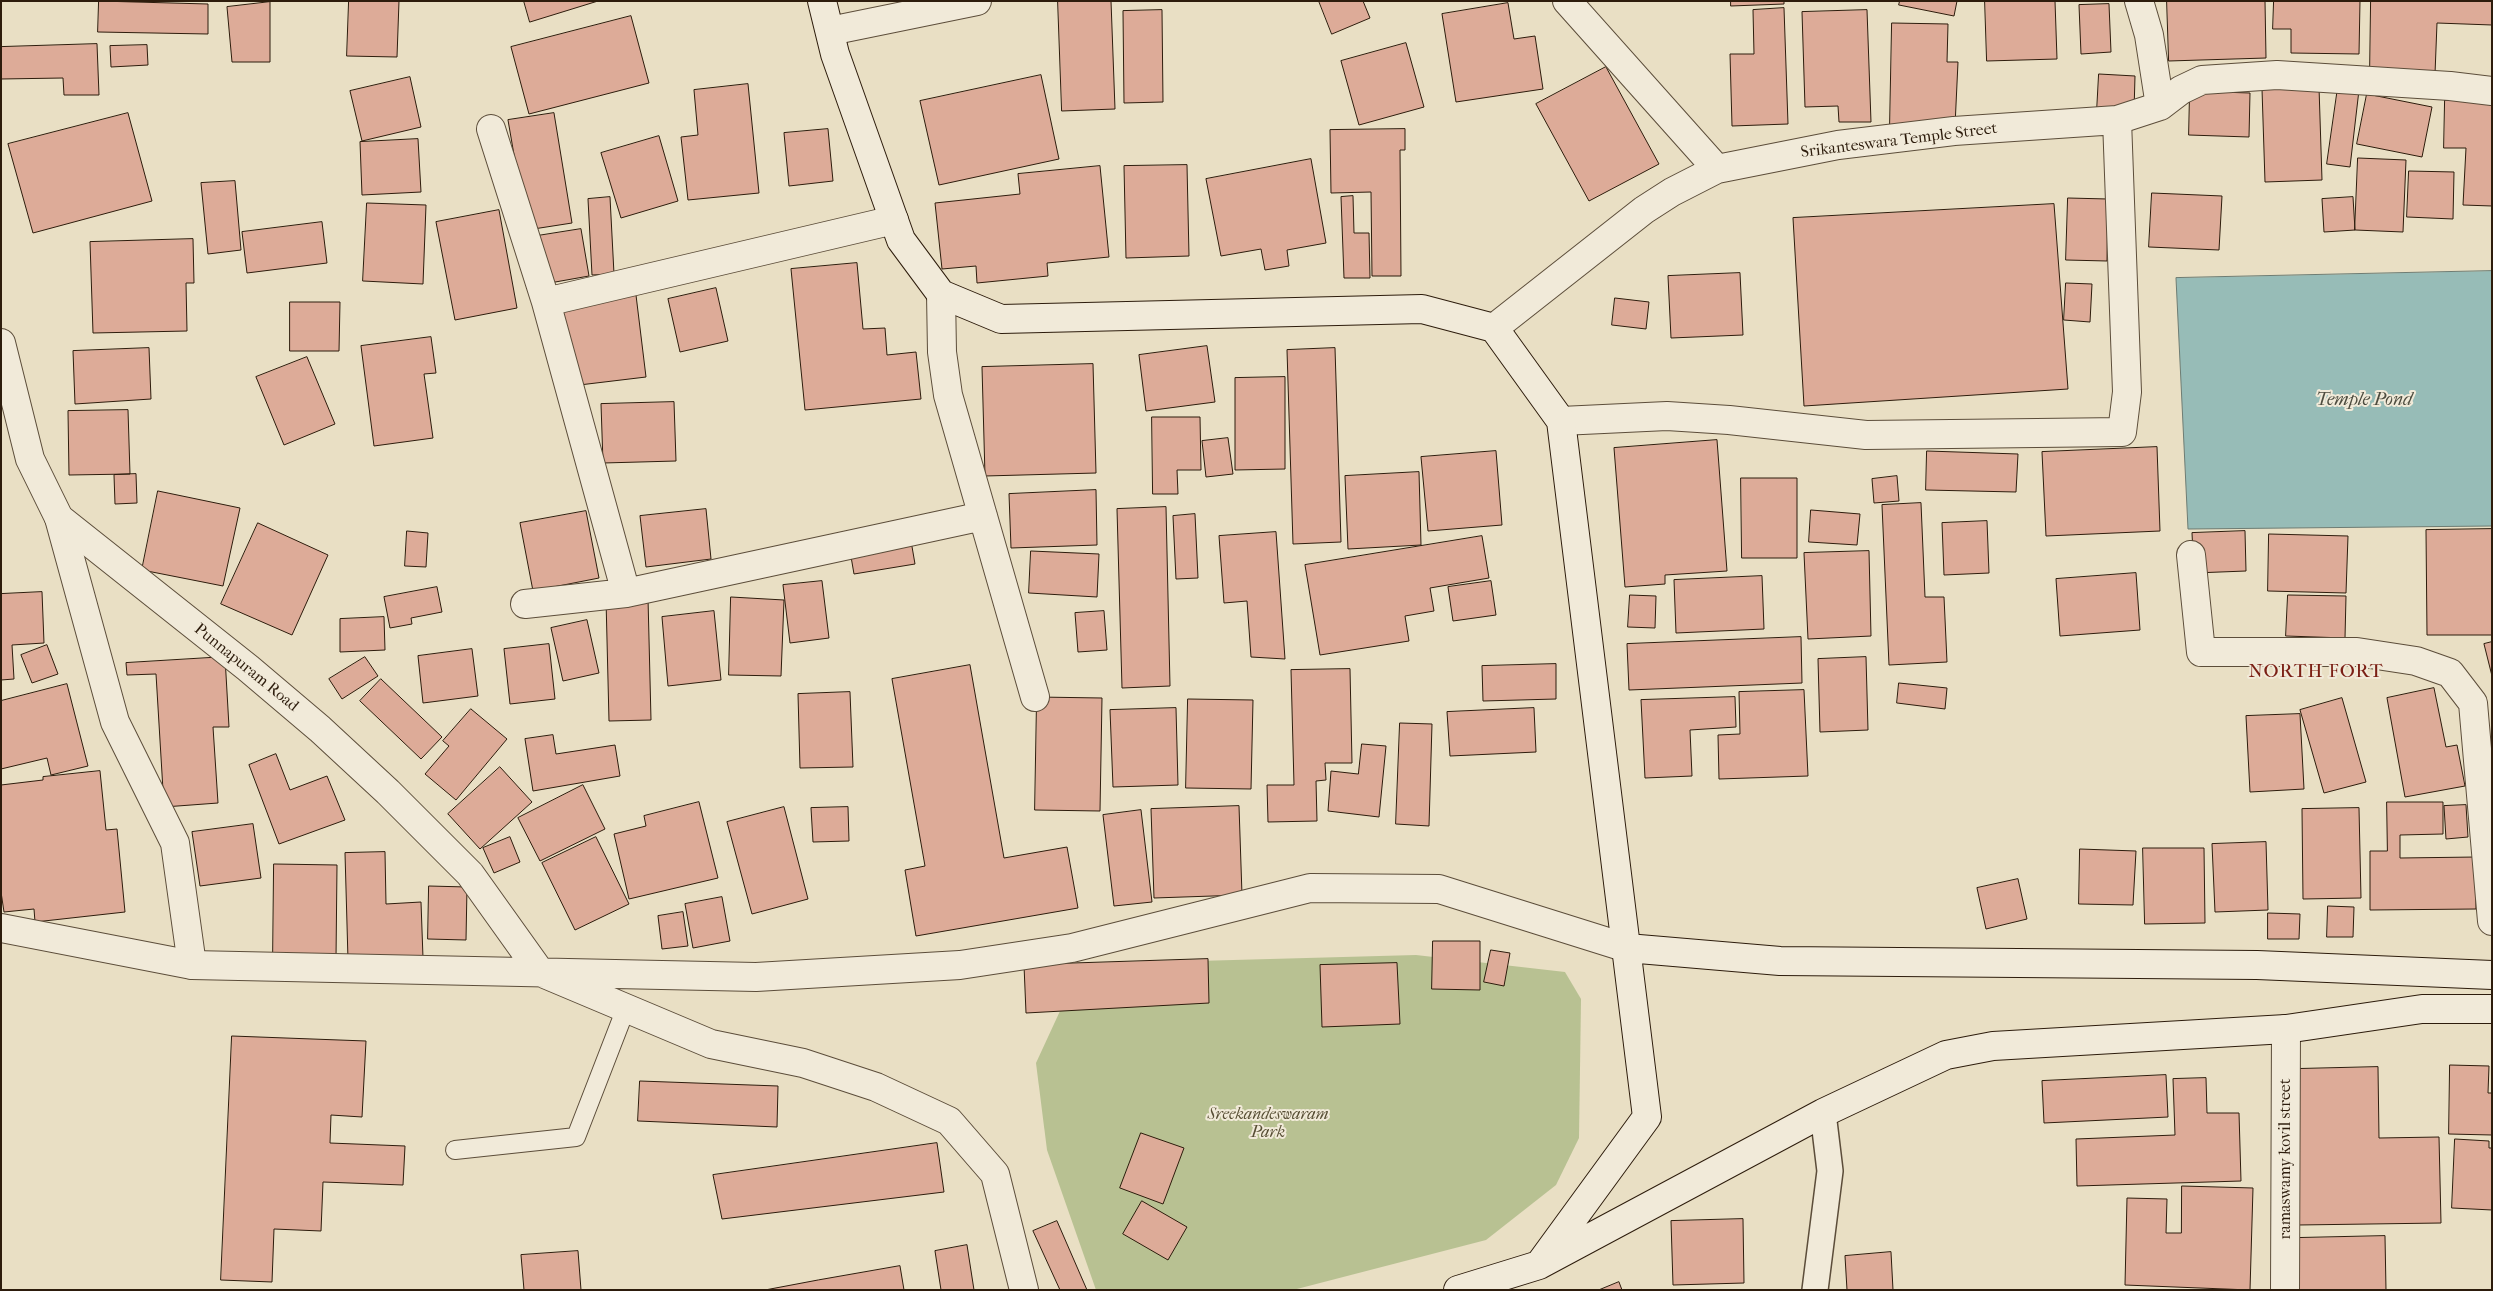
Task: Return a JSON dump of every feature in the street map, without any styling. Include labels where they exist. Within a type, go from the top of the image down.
[{"type":"street","points":[[822,1],[835,54],[901,240],[941,294],[1001,319],[1422,309],[1494,328],[1561,421],[1647,1117],[1539,1265]]},
{"type":"street","points":[[830,31],[977,1]]},
{"type":"street","points":[[1567,1],[1716,169]]},
{"type":"street","points":[[2139,1],[2148,35],[2160,106]]},
{"type":"street","name":"Srikanteswara Temple Street","points":[[1494,328],[1644,210],[1672,192],[1716,169],[1838,145],[1954,130],[2117,120],[2160,106],[2181,90],[2202,80],[2277,75],[2450,86],[2492,92]]},
{"type":"street","points":[[1561,421],[1666,416],[1729,420],[1866,435],[2122,432],[2127,392],[2117,120]]},
{"type":"street","points":[[491,129],[546,302],[626,593]]},
{"type":"street","points":[[546,302],[894,220]]},
{"type":"street","points":[[941,294],[942,352],[948,395],[1035,696]]},
{"type":"street","name":"Punnapuram Road","points":[[1,343],[30,459],[59,518],[248,668],[320,729],[388,792],[470,874],[540,972]]},
{"type":"street","points":[[525,604],[626,593],[983,516]]},
{"type":"street","points":[[59,518],[115,722],[175,843],[192,965]]},
{"type":"street","points":[[2191,555],[2201,652],[2357,652],[2416,661],[2450,673],[2473,703],[2492,921]]},
{"type":"street","points":[[1,928],[192,965],[540,972],[679,977],[756,977],[960,965],[1072,948],[1310,888],[1439,889],[1627,948],[1780,961],[2257,965],[2492,975]]},
{"type":"street","points":[[540,972],[712,1044],[803,1063],[876,1087],[949,1121],[995,1174],[1024,1290]]},
{"type":"street","points":[[1458,1290],[1539,1265],[1823,1112],[1946,1056],[1993,1046],[2286,1029],[2422,1009],[2492,1009]]},
{"type":"street","name":"ramaswamy kovil street","points":[[2285,1290],[2286,1029]]},
{"type":"street","points":[[1815,1290],[1830,1171],[1823,1112]]},
{"type":"lane","points":[[455,1150],[576,1137],[626,1008]]},
{"type":"green space","name":"Sreekandeswaram Park","points":[[1416,955],[1565,972],[1581,999],[1579,1138],[1556,1185],[1486,1240],[1293,1290],[1096,1290],[1047,1150],[1036,1063],[1060,1011],[1124,963]]},
{"type":"water","name":"Temple Pond","points":[[2492,271],[2492,526],[2188,529],[2176,278]]},
{"type":"building","points":[[99,1],[208,4],[208,34],[98,32]]},
{"type":"building","points":[[349,1],[399,1],[397,57],[347,56]]},
{"type":"building","points":[[524,1],[598,1],[530,22]]},
{"type":"building","points":[[1058,1],[1111,1],[1115,109],[1062,111]]},
{"type":"building","points":[[1319,1],[1363,1],[1370,18],[1332,34]]},
{"type":"building","points":[[1731,1],[1784,1],[1784,4],[1731,6]]},
{"type":"building","points":[[1900,1],[1957,1],[1954,16],[1899,5]]},
{"type":"building","points":[[1985,1],[2055,1],[2057,59],[1987,61]]},
{"type":"building","points":[[2167,1],[2265,1],[2266,58],[2169,61]]},
{"type":"building","points":[[2274,1],[2360,1],[2359,54],[2291,53],[2291,29],[2273,29]]},
{"type":"building","points":[[2371,1],[2492,1],[2492,25],[2437,23],[2435,74],[2370,72]]},
{"type":"building","points":[[270,2],[270,62],[232,62],[227,7]]},
{"type":"building","points":[[1508,3],[1514,39],[1535,36],[1543,89],[1456,102],[1442,14]]},
{"type":"building","points":[[2109,4],[2111,52],[2081,54],[2079,5]]},
{"type":"building","points":[[1784,8],[1788,124],[1732,126],[1730,54],[1754,54],[1753,10]]},
{"type":"building","points":[[1162,10],[1163,102],[1124,103],[1123,11]]},
{"type":"building","points":[[1867,10],[1871,122],[1839,122],[1838,106],[1805,107],[1802,12]]},
{"type":"building","points":[[631,16],[649,83],[529,114],[511,47]]},
{"type":"building","points":[[1892,23],[1948,24],[1947,62],[1958,62],[1955,126],[1890,125]]},
{"type":"building","points":[[1406,43],[1424,107],[1359,125],[1341,61]]},
{"type":"building","points":[[97,44],[99,95],[64,95],[63,78],[1,79],[1,47]]},
{"type":"building","points":[[147,45],[148,65],[111,67],[110,46]]},
{"type":"building","points":[[1606,67],[1659,164],[1589,201],[1536,104]]},
{"type":"building","points":[[2099,74],[2135,76],[2134,112],[2097,111]]},
{"type":"building","points":[[1041,75],[1059,159],[939,185],[920,101]]},
{"type":"building","points":[[410,77],[421,127],[362,141],[350,91]]},
{"type":"building","points":[[748,84],[759,193],[688,200],[681,137],[698,135],[694,90]]},
{"type":"building","points":[[2319,87],[2322,180],[2265,182],[2262,89]]},
{"type":"building","points":[[2338,87],[2359,90],[2350,167],[2327,164]]},
{"type":"building","points":[[2190,91],[2250,93],[2249,137],[2189,135]]},
{"type":"building","points":[[2367,94],[2432,107],[2422,157],[2357,144]]},
{"type":"building","points":[[2445,100],[2492,102],[2492,206],[2463,205],[2466,148],[2444,148]]},
{"type":"building","points":[[128,113],[152,201],[33,233],[8,144]]},
{"type":"building","points":[[554,113],[572,223],[527,230],[508,120]]},
{"type":"building","points":[[828,129],[833,181],[789,186],[784,133]]},
{"type":"building","points":[[1405,129],[1405,150],[1400,150],[1401,276],[1372,276],[1371,192],[1331,193],[1330,130]]},
{"type":"building","points":[[659,136],[678,201],[621,218],[601,153]]},
{"type":"building","points":[[418,139],[421,192],[362,195],[360,142]]},
{"type":"building","points":[[2358,158],[2406,160],[2403,232],[2355,230]]},
{"type":"building","points":[[1311,159],[1326,243],[1287,250],[1289,266],[1265,270],[1261,249],[1221,256],[1206,179]]},
{"type":"building","points":[[1187,165],[1189,256],[1126,258],[1124,166]]},
{"type":"building","points":[[1100,166],[1109,257],[1047,263],[1048,276],[977,283],[976,266],[942,269],[935,203],[1020,194],[1018,174]]},
{"type":"building","points":[[2409,171],[2454,172],[2453,219],[2407,217]]},
{"type":"building","points":[[235,181],[241,250],[208,254],[201,183]]},
{"type":"building","points":[[2152,193],[2222,196],[2219,250],[2149,247]]},
{"type":"building","points":[[1353,196],[1354,233],[1369,233],[1370,278],[1344,278],[1341,197]]},
{"type":"building","points":[[610,197],[614,274],[592,275],[588,199]]},
{"type":"building","points":[[2353,197],[2355,230],[2324,232],[2322,199]]},
{"type":"building","points":[[2068,198],[2108,199],[2107,261],[2066,260]]},
{"type":"building","points":[[367,203],[426,205],[423,284],[363,281]]},
{"type":"building","points":[[2054,204],[2068,389],[1804,406],[1793,218]]},
{"type":"building","points":[[499,210],[517,308],[455,320],[436,222]]},
{"type":"building","points":[[322,222],[327,263],[247,273],[242,232]]},
{"type":"building","points":[[581,229],[589,276],[544,284],[537,236]]},
{"type":"building","points":[[193,239],[194,283],[186,283],[187,331],[93,333],[90,242]]},
{"type":"building","points":[[857,263],[863,329],[885,328],[887,355],[916,352],[921,399],[805,410],[791,269]]},
{"type":"building","points":[[1740,273],[1743,335],[1671,338],[1668,276]]},
{"type":"building","points":[[2066,283],[2092,284],[2090,322],[2064,320]]},
{"type":"building","points":[[716,288],[728,341],[680,352],[668,299]]},
{"type":"building","points":[[636,295],[646,377],[571,386],[562,304]]},
{"type":"building","points":[[1615,298],[1649,302],[1646,329],[1612,325]]},
{"type":"building","points":[[290,302],[340,302],[339,351],[290,351]]},
{"type":"building","points":[[431,337],[436,373],[424,374],[433,438],[374,446],[361,346]]},
{"type":"building","points":[[1207,346],[1215,402],[1146,411],[1139,355]]},
{"type":"building","points":[[149,348],[151,399],[75,404],[73,351]]},
{"type":"building","points":[[1335,348],[1341,542],[1293,544],[1287,350]]},
{"type":"building","points":[[307,357],[335,424],[284,445],[256,377]]},
{"type":"building","points":[[1093,364],[1096,473],[985,476],[982,367]]},
{"type":"building","points":[[1285,377],[1285,469],[1235,470],[1235,378]]},
{"type":"building","points":[[674,402],[676,461],[603,463],[601,404]]},
{"type":"building","points":[[128,410],[130,474],[69,475],[68,411]]},
{"type":"building","points":[[1152,417],[1200,417],[1201,470],[1177,470],[1178,494],[1153,494]]},
{"type":"building","points":[[1228,438],[1233,474],[1206,477],[1202,441]]},
{"type":"building","points":[[1717,440],[1727,571],[1665,575],[1665,584],[1625,587],[1614,448]]},
{"type":"building","points":[[2157,447],[2160,531],[2046,536],[2042,452]]},
{"type":"building","points":[[1496,451],[1502,525],[1428,531],[1421,457]]},
{"type":"building","points":[[1927,451],[2018,454],[2016,492],[1926,490]]},
{"type":"building","points":[[1419,472],[1421,545],[1348,549],[1345,476]]},
{"type":"building","points":[[136,474],[137,503],[115,504],[114,475]]},
{"type":"building","points":[[1897,476],[1899,501],[1874,503],[1872,479]]},
{"type":"building","points":[[1741,478],[1797,478],[1797,558],[1742,558]]},
{"type":"building","points":[[1096,490],[1097,545],[1011,548],[1009,494]]},
{"type":"building","points":[[158,491],[240,508],[223,586],[142,570]]},
{"type":"building","points":[[1921,503],[1925,597],[1944,597],[1947,662],[1889,665],[1882,505]]},
{"type":"building","points":[[1166,507],[1170,686],[1122,688],[1117,509]]},
{"type":"building","points":[[706,509],[711,559],[646,567],[640,516]]},
{"type":"building","points":[[1811,510],[1860,514],[1857,545],[1809,542]]},
{"type":"building","points":[[586,511],[599,578],[533,591],[520,523]]},
{"type":"building","points":[[1195,514],[1198,578],[1176,579],[1173,516]]},
{"type":"building","points":[[1987,521],[1989,573],[1944,575],[1942,523]]},
{"type":"building","points":[[258,523],[328,555],[292,635],[221,604]]},
{"type":"building","points":[[2492,529],[2492,635],[2427,635],[2426,530]]},
{"type":"building","points":[[407,531],[428,533],[426,567],[405,566]]},
{"type":"building","points":[[2245,531],[2246,571],[2194,573],[2192,533]]},
{"type":"building","points":[[1276,532],[1285,659],[1251,657],[1247,601],[1224,603],[1219,536]]},
{"type":"building","points":[[2269,534],[2348,536],[2346,593],[2268,591]]},
{"type":"building","points":[[910,535],[915,564],[854,574],[849,545]]},
{"type":"building","points":[[1482,536],[1489,578],[1430,588],[1434,611],[1405,616],[1409,641],[1320,655],[1305,565]]},
{"type":"building","points":[[1031,551],[1099,554],[1097,597],[1029,593]]},
{"type":"building","points":[[1869,551],[1871,636],[1808,639],[1804,553]]},
{"type":"building","points":[[2136,573],[2140,630],[2060,636],[2056,579]]},
{"type":"building","points":[[1762,576],[1764,629],[1676,633],[1674,580]]},
{"type":"building","points":[[822,581],[829,638],[790,643],[783,585]]},
{"type":"building","points":[[1491,581],[1496,615],[1453,621],[1448,587]]},
{"type":"building","points":[[437,587],[442,612],[411,618],[412,624],[390,628],[384,597]]},
{"type":"building","points":[[42,592],[44,643],[12,645],[14,679],[1,680],[1,594]]},
{"type":"building","points":[[1630,595],[1656,596],[1655,628],[1628,627]]},
{"type":"building","points":[[2288,595],[2346,596],[2345,638],[2286,636]]},
{"type":"building","points":[[731,597],[784,600],[781,676],[729,675]]},
{"type":"building","points":[[648,598],[651,720],[609,721],[606,599]]},
{"type":"building","points":[[714,611],[721,680],[668,686],[662,617]]},
{"type":"building","points":[[1104,611],[1107,650],[1078,652],[1075,613]]},
{"type":"building","points":[[384,617],[385,650],[340,652],[340,619]]},
{"type":"building","points":[[587,620],[599,673],[563,681],[551,628]]},
{"type":"building","points":[[1801,637],[1802,683],[1629,690],[1627,644]]},
{"type":"building","points":[[2492,642],[2492,676],[2484,644]]},
{"type":"building","points":[[549,644],[555,699],[510,704],[504,649]]},
{"type":"building","points":[[47,645],[58,674],[32,683],[21,655]]},
{"type":"building","points":[[472,649],[478,696],[423,703],[418,656]]},
{"type":"building","points":[[225,657],[229,727],[213,727],[218,803],[164,807],[156,674],[127,675],[126,663]]},
{"type":"building","points":[[365,657],[378,676],[342,699],[329,679]]},
{"type":"building","points":[[1866,657],[1868,730],[1820,732],[1818,659]]},
{"type":"building","points":[[1556,664],[1556,699],[1483,701],[1482,666]]},
{"type":"building","points":[[970,665],[1004,858],[1067,847],[1078,908],[916,936],[905,870],[925,866],[892,679]]},
{"type":"building","points":[[1350,669],[1352,763],[1325,763],[1326,780],[1316,781],[1317,821],[1268,822],[1267,785],[1294,785],[1291,670]]},
{"type":"building","points":[[381,679],[442,737],[421,759],[360,701]]},
{"type":"building","points":[[1899,683],[1947,688],[1945,709],[1897,703]]},
{"type":"building","points":[[67,684],[88,766],[51,775],[47,758],[1,769],[1,701]]},
{"type":"building","points":[[2434,688],[2446,747],[2457,745],[2465,786],[2405,797],[2387,698]]},
{"type":"building","points":[[1804,690],[1808,776],[1719,779],[1718,735],[1740,734],[1739,692]]},
{"type":"building","points":[[850,692],[853,767],[800,768],[798,694]]},
{"type":"building","points":[[1037,697],[1102,698],[1100,811],[1035,810]]},
{"type":"building","points":[[1735,697],[1736,727],[1690,730],[1692,776],[1645,778],[1641,700]]},
{"type":"building","points":[[2342,698],[2366,782],[2324,793],[2300,710]]},
{"type":"building","points":[[1188,699],[1253,700],[1251,789],[1186,788]]},
{"type":"building","points":[[1176,708],[1178,785],[1113,787],[1110,710]]},
{"type":"building","points":[[1534,708],[1536,752],[1450,756],[1447,712]]},
{"type":"building","points":[[471,709],[507,739],[456,800],[425,774],[449,746],[443,741]]},
{"type":"building","points":[[2300,714],[2304,789],[2250,792],[2246,716]]},
{"type":"building","points":[[1400,723],[1432,724],[1429,826],[1396,824]]},
{"type":"building","points":[[553,735],[556,754],[615,745],[620,776],[533,791],[525,739]]},
{"type":"building","points":[[1362,744],[1386,746],[1379,817],[1328,811],[1331,771],[1358,774]]},
{"type":"building","points":[[276,754],[290,790],[327,776],[345,820],[279,844],[249,765]]},
{"type":"building","points":[[500,767],[532,802],[480,849],[448,814]]},
{"type":"building","points":[[100,771],[106,830],[117,829],[125,912],[35,922],[34,909],[4,912],[1,892],[1,785],[43,780],[43,777]]},
{"type":"building","points":[[583,785],[605,829],[540,861],[518,818]]},
{"type":"building","points":[[699,802],[718,878],[629,899],[614,834],[646,826],[644,816]]},
{"type":"building","points":[[2387,802],[2443,802],[2443,834],[2400,835],[2400,858],[2476,857],[2476,909],[2370,910],[2370,851],[2387,851]]},
{"type":"building","points":[[2466,805],[2468,837],[2446,839],[2444,806]]},
{"type":"building","points":[[1239,806],[1242,895],[1154,898],[1151,809]]},
{"type":"building","points":[[784,807],[808,899],[752,914],[727,822]]},
{"type":"building","points":[[848,807],[849,841],[813,842],[811,808]]},
{"type":"building","points":[[2359,808],[2361,898],[2303,899],[2302,809]]},
{"type":"building","points":[[1141,810],[1152,902],[1114,906],[1103,815]]},
{"type":"building","points":[[253,824],[261,878],[200,886],[192,832]]},
{"type":"building","points":[[510,837],[520,862],[494,873],[483,848]]},
{"type":"building","points":[[596,837],[629,904],[575,930],[542,863]]},
{"type":"building","points":[[2266,842],[2268,910],[2215,912],[2212,844]]},
{"type":"building","points":[[2143,848],[2204,848],[2205,923],[2145,924]]},
{"type":"building","points":[[2080,849],[2136,851],[2133,905],[2079,904]]},
{"type":"building","points":[[385,852],[386,904],[421,902],[423,958],[348,960],[345,853]]},
{"type":"building","points":[[274,864],[337,865],[336,959],[273,959]]},
{"type":"building","points":[[2018,879],[2027,919],[1986,929],[1977,888]]},
{"type":"building","points":[[429,886],[467,887],[466,940],[428,939]]},
{"type":"building","points":[[722,897],[730,941],[693,948],[685,904]]},
{"type":"building","points":[[2328,906],[2354,907],[2353,937],[2327,937]]},
{"type":"building","points":[[683,912],[688,946],[662,949],[658,916]]},
{"type":"building","points":[[2268,913],[2300,914],[2299,939],[2268,939]]},
{"type":"building","points":[[1433,941],[1480,941],[1480,990],[1432,989]]},
{"type":"building","points":[[1491,950],[1510,953],[1504,986],[1484,982]]},
{"type":"building","points":[[1208,959],[1209,1003],[1026,1013],[1024,965]]},
{"type":"building","points":[[1397,963],[1400,1024],[1322,1027],[1320,965]]},
{"type":"building","points":[[232,1036],[366,1041],[362,1117],[331,1115],[330,1143],[405,1146],[403,1185],[323,1182],[321,1231],[274,1229],[272,1282],[221,1280]]},
{"type":"building","points":[[2450,1065],[2489,1066],[2488,1093],[2492,1093],[2492,1135],[2449,1134]]},
{"type":"building","points":[[2378,1067],[2379,1138],[2439,1137],[2441,1223],[2298,1225],[2296,1069]]},
{"type":"building","points":[[2166,1075],[2168,1117],[2044,1123],[2042,1081]]},
{"type":"building","points":[[2206,1078],[2207,1113],[2239,1113],[2241,1181],[2077,1186],[2076,1139],[2175,1135],[2173,1079]]},
{"type":"building","points":[[640,1081],[778,1086],[777,1127],[638,1121]]},
{"type":"building","points":[[1141,1133],[1184,1148],[1163,1204],[1120,1188]]},
{"type":"building","points":[[2455,1139],[2489,1141],[2489,1148],[2492,1148],[2492,1210],[2452,1208]]},
{"type":"building","points":[[937,1143],[944,1192],[722,1219],[713,1175]]},
{"type":"building","points":[[2182,1186],[2253,1188],[2250,1290],[2125,1285],[2127,1198],[2167,1199],[2166,1233],[2181,1233]]},
{"type":"building","points":[[1142,1201],[1187,1227],[1168,1260],[1123,1234]]},
{"type":"building","points":[[1743,1219],[1744,1283],[1673,1285],[1671,1221]]},
{"type":"building","points":[[1057,1221],[1087,1290],[1060,1290],[1033,1231]]},
{"type":"building","points":[[2385,1236],[2386,1290],[2298,1290],[2296,1238]]},
{"type":"building","points":[[967,1245],[974,1290],[941,1290],[935,1251]]},
{"type":"building","points":[[578,1251],[581,1290],[524,1290],[521,1255]]},
{"type":"building","points":[[1891,1252],[1893,1290],[1847,1290],[1845,1256]]},
{"type":"building","points":[[900,1266],[904,1290],[765,1290],[818,1280]]},
{"type":"building","points":[[1619,1282],[1622,1290],[1599,1290]]},
{"type":"district","name":"NORTH FORT","points":[[2316,672]]}]
